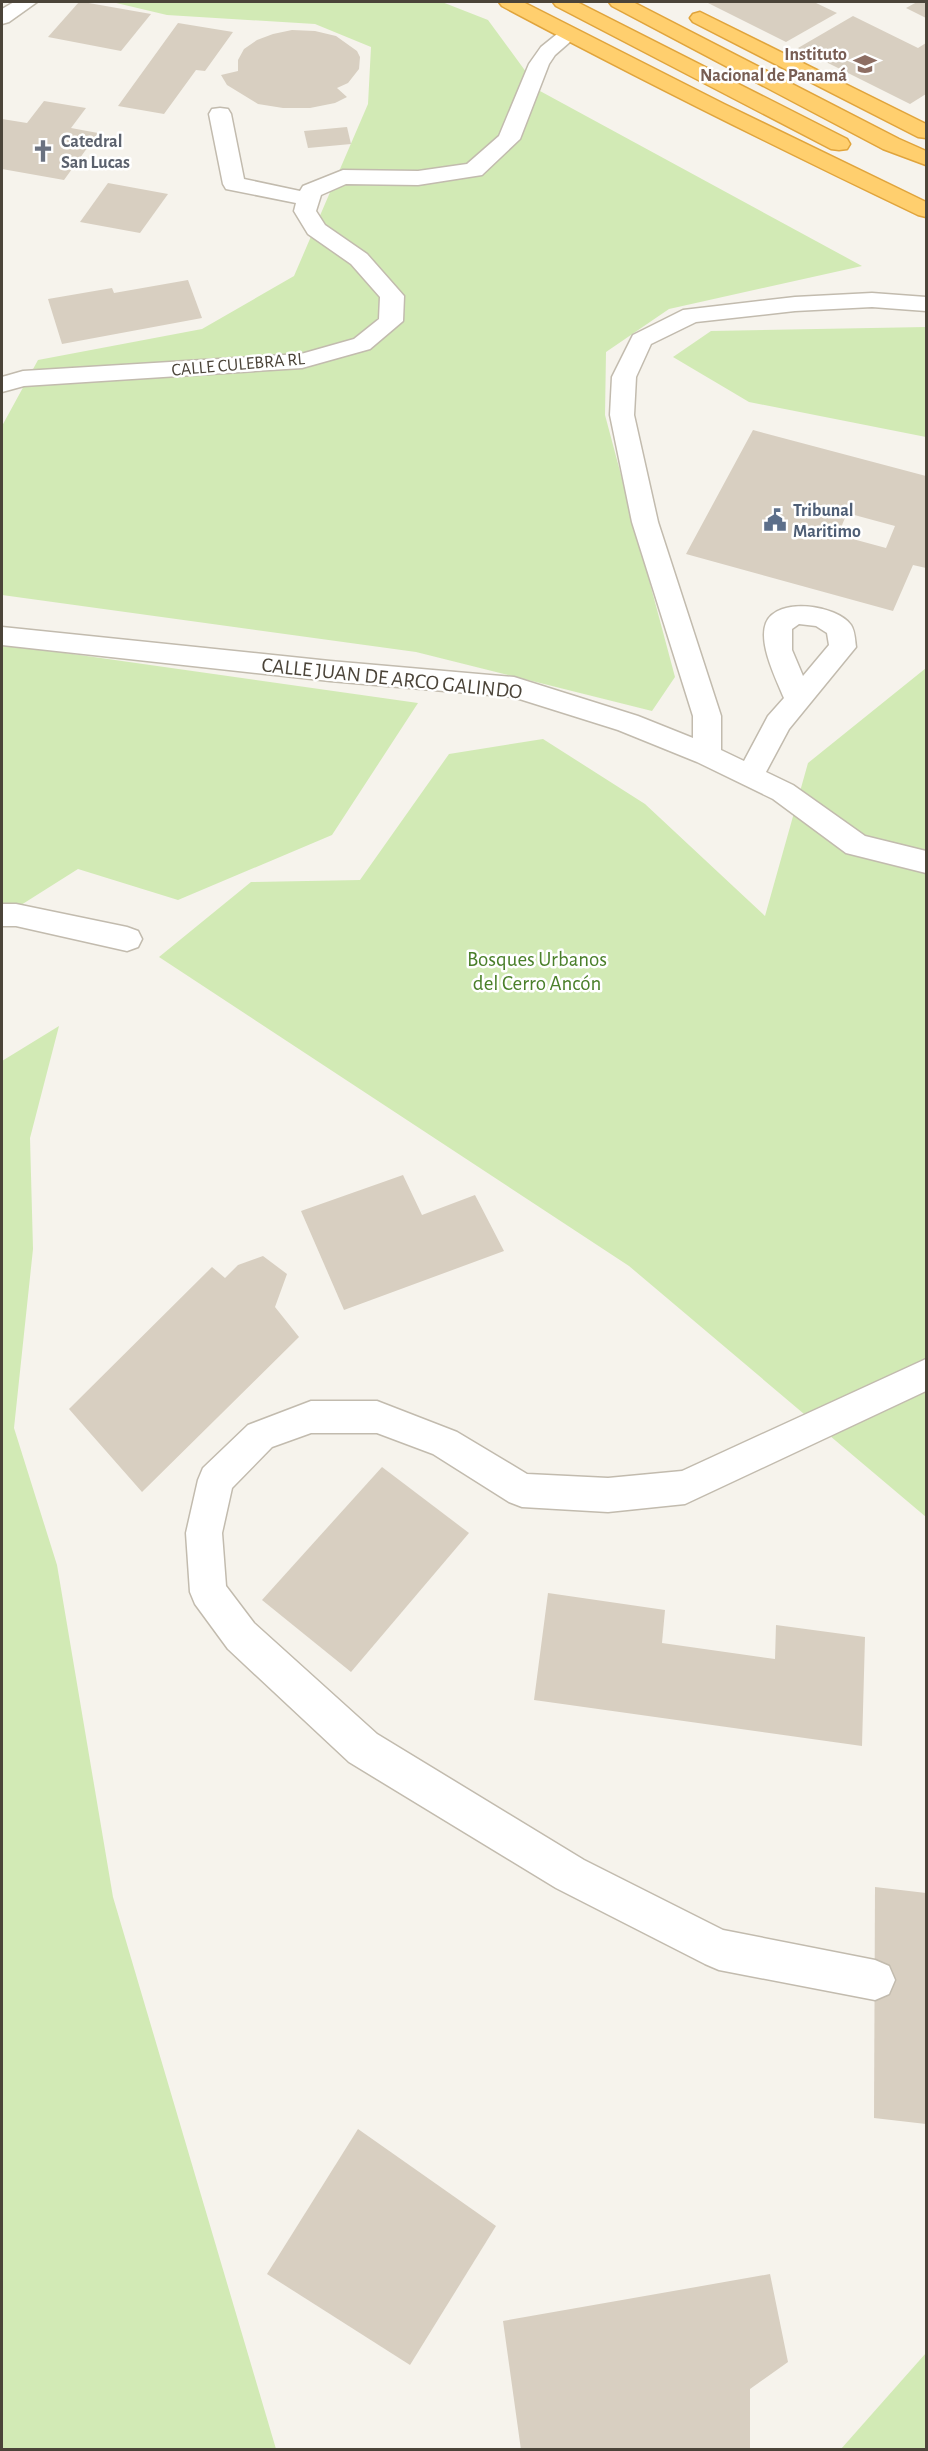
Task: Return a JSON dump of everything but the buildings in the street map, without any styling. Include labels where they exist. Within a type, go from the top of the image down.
[{"type":"highway","points":[[509,2],[569,34],[927,210]]},
{"type":"highway","points":[[564,2],[858,153]]},
{"type":"highway","points":[[619,2],[891,144],[927,159]]},
{"type":"highway","points":[[687,12],[927,132]]},
{"type":"street","points":[[2,18],[27,2]]},
{"type":"street","points":[[220,114],[234,184],[308,200],[311,191],[343,177],[418,178],[474,170],[509,139],[539,64],[548,51],[569,34]]},
{"type":"street","name":"CALLE CULEBRA RL","points":[[2,386],[23,379],[302,361],[362,344],[391,321],[392,296],[359,259],[316,229],[305,211],[308,200]]},
{"type":"street","points":[[707,755],[707,716],[645,522],[622,415],[624,377],[641,340],[691,315],[795,304],[872,300],[927,304]]},
{"type":"street","name":"CALLE JUAN DE ARCO GALINDO","points":[[2,636],[330,671],[514,687],[628,723],[707,755],[783,792],[856,845],[927,862]]},
{"type":"street","points":[[750,776],[778,723],[798,700]]},
{"type":"street","points":[[2,915],[16,915],[128,939]]},
{"type":"street","points":[[875,1980],[719,1950],[570,1874],[363,1748],[241,1636],[208,1592],[204,1533],[216,1480],[260,1436],[311,1417],[377,1417],[445,1443],[522,1490],[608,1495],[685,1487],[927,1375]]},
{"type":"green space","points":[[112,2],[442,2],[488,20],[540,91],[862,266],[669,309],[606,352],[605,415],[675,677],[652,711],[416,652],[2,595],[2,426],[38,360],[202,329],[294,276],[368,104],[371,47],[315,24],[167,15]]},
{"type":"green space","points":[[926,327],[926,437],[749,402],[673,357],[711,331]]},
{"type":"green space","points":[[2,644],[418,703],[332,835],[178,900],[78,869],[2,917]]},
{"type":"green space","name":"Bosques Urbanos del Cerro Ancón","points":[[926,668],[926,1517],[629,1266],[159,957],[251,882],[360,880],[449,754],[543,739],[645,804],[765,916],[808,763]]},
{"type":"green space","points":[[59,1026],[30,1138],[33,1249],[14,1428],[57,1565],[113,1897],[276,2449],[2,2449],[2,1061]]},
{"type":"green space","points":[[926,2353],[926,2449],[841,2449]]},
{"type":"place","name":"Instituto Nacional de Panamá","points":[[865,64]]},
{"type":"place","name":"Catedral San Lucas","points":[[43,151]]},
{"type":"place","name":"Tribunal Maritimo","points":[[775,520]]}]
